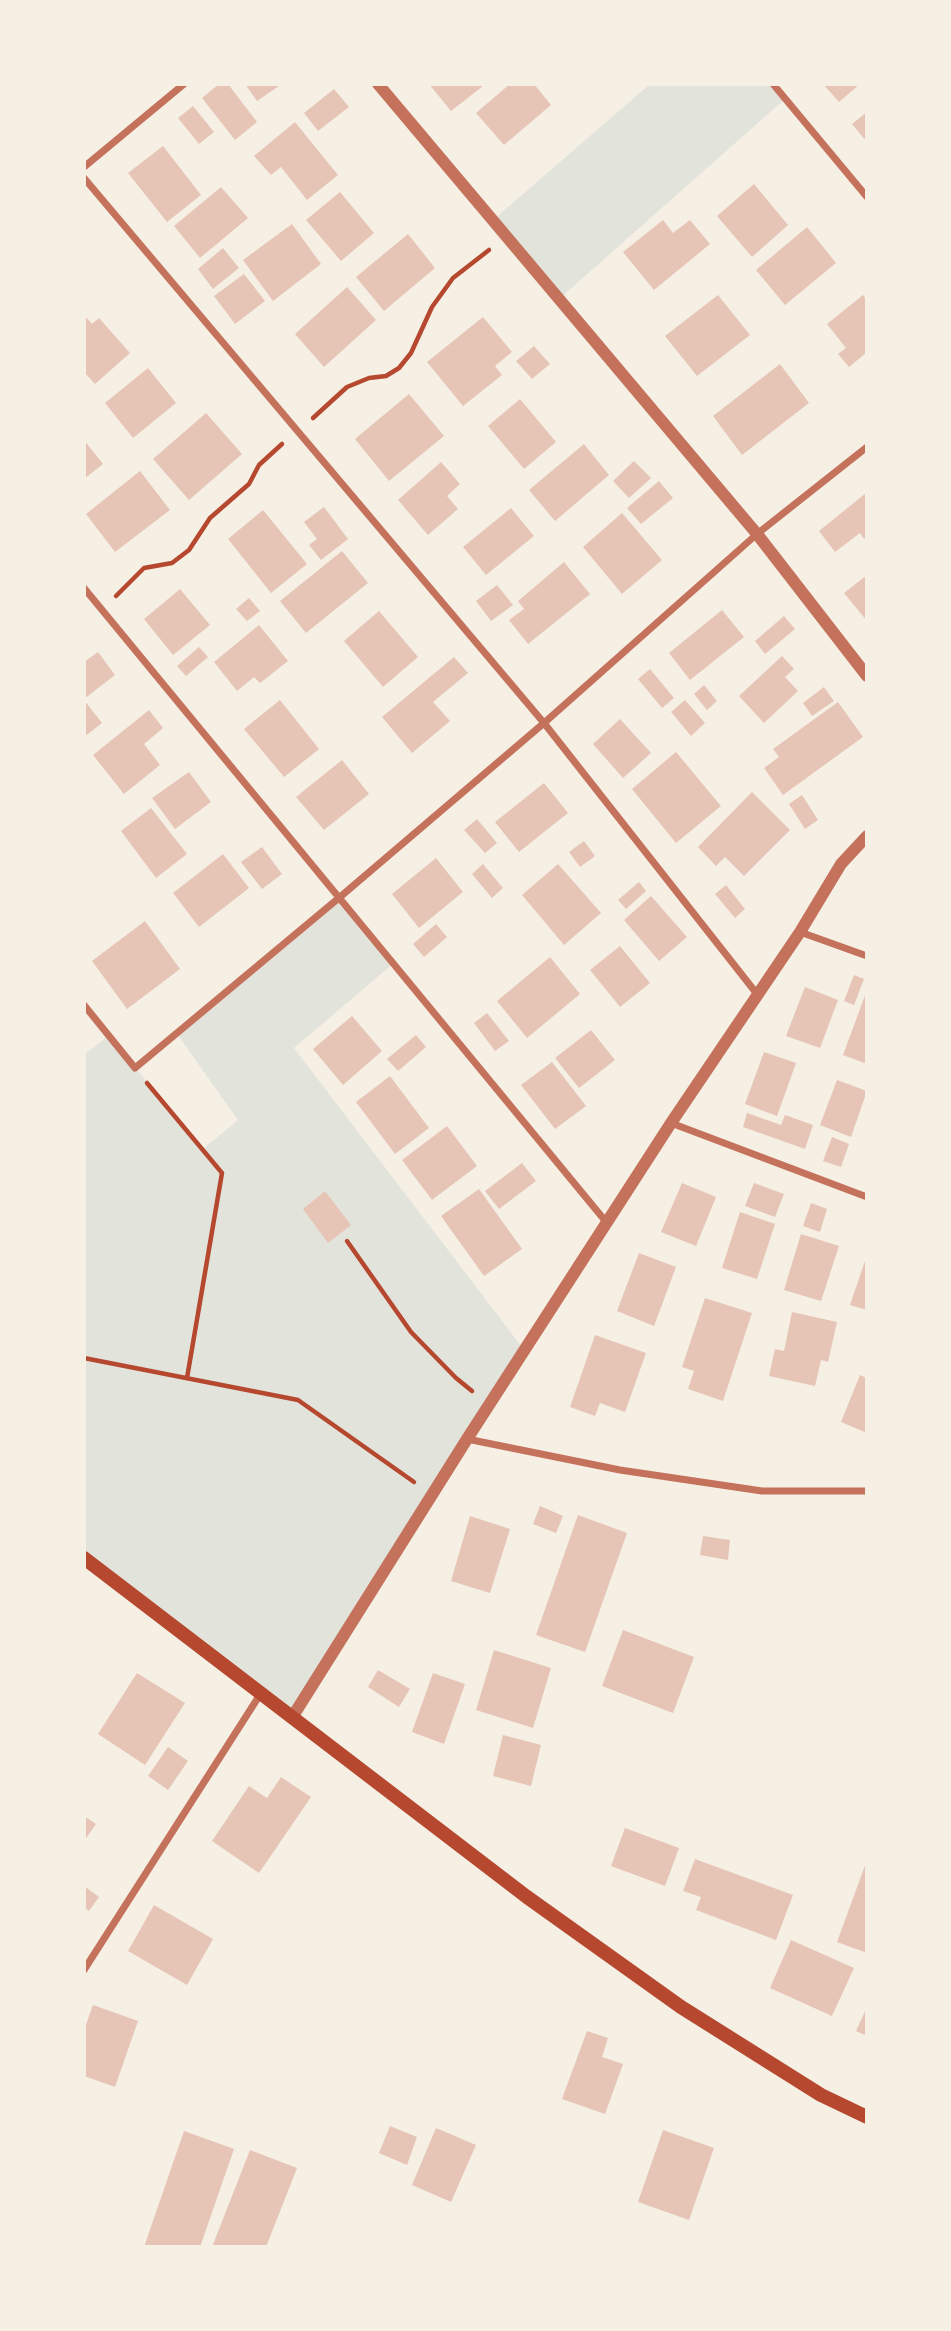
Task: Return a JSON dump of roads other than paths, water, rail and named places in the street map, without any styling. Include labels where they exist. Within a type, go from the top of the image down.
[{"type":"main road","points":[[84,1558],[527,1897],[681,2007],[821,2095],[867,2117]]},
{"type":"street","points":[[84,167],[184,84]]},
{"type":"street","points":[[378,84],[757,534],[867,676]]},
{"type":"street","points":[[774,84],[867,197]]},
{"type":"street","points":[[84,178],[544,723],[757,994]]},
{"type":"street","points":[[84,1005],[135,1068],[341,897],[544,723],[757,534],[867,447]]},
{"type":"street","points":[[84,588],[607,1223]]},
{"type":"street","points":[[293,1716],[467,1439],[671,1123],[800,932],[841,864],[867,836]]},
{"type":"street","points":[[800,932],[867,956]]},
{"type":"street","points":[[671,1123],[867,1197]]},
{"type":"street","points":[[467,1439],[620,1470],[762,1491],[867,1490]]},
{"type":"street","points":[[84,1970],[262,1693]]}]
